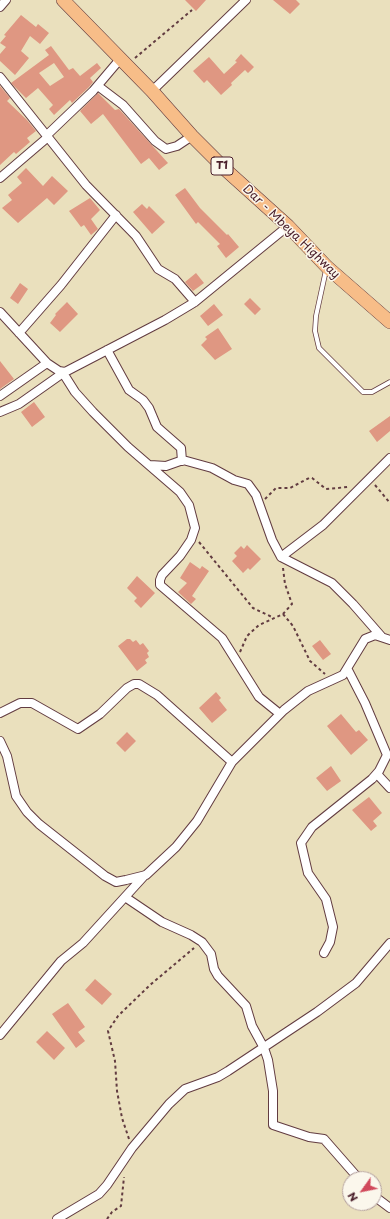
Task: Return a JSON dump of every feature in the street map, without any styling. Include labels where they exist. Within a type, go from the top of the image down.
[{"type":"highway","name":"Dar - Mbeya Highway","points":[[63,0],[152,91],[192,136],[227,171],[288,226],[327,267],[390,322]]},
{"type":"street","points":[[0,7],[6,0]]},
{"type":"street","points":[[152,91],[246,0]]},
{"type":"street","points":[[0,178],[47,136],[124,62]]},
{"type":"street","points":[[0,77],[86,185],[136,236],[158,269],[175,279],[195,302]]},
{"type":"street","points":[[98,86],[114,97],[155,141],[166,149],[178,146],[192,136]]},
{"type":"street","points":[[19,333],[62,286],[116,215]]},
{"type":"street","points":[[0,412],[19,404],[63,373],[195,302],[288,226]]},
{"type":"street","points":[[0,312],[48,363],[63,373],[75,392],[93,412],[128,447],[150,465],[185,499],[192,515],[195,528],[180,556],[162,575],[160,585],[222,638],[259,697],[280,714]]},
{"type":"street","points":[[108,350],[129,390],[143,400],[149,408],[157,427],[181,448],[182,461]]},
{"type":"street","points":[[0,396],[48,363]]},
{"type":"street","points":[[283,558],[323,525],[360,486],[390,458]]},
{"type":"street","points":[[150,465],[166,466],[182,461],[212,468],[234,480],[244,482],[251,488],[258,500],[272,540],[283,558],[332,583],[381,636]]},
{"type":"street","points":[[0,1035],[61,961],[83,943],[146,875],[176,847],[189,831],[232,762],[280,714],[308,691],[343,675],[348,670],[361,643],[365,639],[375,635],[390,640]]},
{"type":"street","points":[[324,953],[330,942],[333,927],[326,899],[308,873],[301,843],[312,827],[377,774],[386,758],[386,752],[348,670]]},
{"type":"street","points":[[0,713],[20,703],[32,703],[78,729],[100,714],[127,688],[134,684],[139,684],[157,696],[232,762]]},
{"type":"street","points":[[0,741],[7,756],[18,800],[39,824],[112,881],[116,882],[146,875]]},
{"type":"street","points":[[377,774],[390,788]]},
{"type":"street","points":[[125,897],[162,922],[191,935],[202,942],[211,954],[218,976],[246,1006],[252,1026],[264,1048],[268,1060],[273,1091],[273,1126],[309,1137],[324,1139],[352,1171]]},
{"type":"street","points":[[57,1219],[99,1194],[129,1153],[169,1104],[185,1089],[218,1077],[317,1012],[356,983],[390,943]]},
{"type":"lane","points":[[327,267],[316,316],[315,331],[319,348],[363,392],[372,392],[390,382]]},
{"type":"path","points":[[124,62],[192,10]]},
{"type":"path","points":[[258,500],[265,499],[278,487],[290,488],[309,478],[312,478],[326,489],[360,486]]},
{"type":"path","points":[[369,478],[390,503]]},
{"type":"path","points":[[193,534],[253,608],[274,618]]},
{"type":"path","points":[[236,661],[248,636],[258,625],[283,614],[292,604],[283,575],[283,558]]},
{"type":"path","points":[[283,614],[293,626],[310,661],[325,673],[331,681]]},
{"type":"path","points":[[107,1219],[112,1212],[121,1206],[129,1153],[117,1091],[115,1061],[108,1031],[118,1016],[150,985],[179,959],[202,942]]},
{"type":"building","points":[[185,0],[206,0],[196,11]]},
{"type":"building","points":[[273,0],[296,0],[300,4],[290,14]]},
{"type":"building","points":[[21,15],[36,27],[38,24],[49,33],[40,44],[30,36],[21,51],[29,58],[15,75],[0,61],[0,54],[6,47],[0,43],[6,36],[4,35]]},
{"type":"building","points":[[51,46],[69,70],[73,68],[80,76],[97,63],[101,68],[90,78],[93,82],[89,87],[72,103],[70,100],[54,115],[49,109],[53,105],[38,88],[26,98],[11,83],[49,55],[45,50]],"holes":[[[54,63],[64,77],[50,86],[39,73]]]},
{"type":"building","points":[[241,54],[254,67],[248,73],[245,70],[221,95],[207,80],[204,83],[193,71],[209,57],[224,74],[237,62],[235,61]]},
{"type":"building","points":[[0,86],[10,98],[7,101],[36,131],[27,138],[30,142],[16,154],[14,152],[0,165]]},
{"type":"building","points":[[98,93],[115,110],[119,109],[168,163],[159,170],[149,158],[141,164],[103,114],[91,124],[80,111]]},
{"type":"building","points":[[26,168],[43,186],[52,176],[68,191],[54,205],[47,198],[18,223],[2,208],[12,200],[8,195],[22,183],[17,177]]},
{"type":"building","points":[[185,188],[200,208],[227,235],[228,234],[239,247],[226,258],[217,246],[220,244],[198,222],[196,224],[175,195]]},
{"type":"building","points":[[90,198],[100,210],[91,219],[98,229],[91,235],[84,225],[81,227],[69,211]]},
{"type":"building","points":[[142,204],[147,209],[149,206],[165,222],[152,234],[133,212]]},
{"type":"building","points":[[196,273],[204,283],[193,291],[185,282]]},
{"type":"building","points":[[20,283],[28,289],[18,304],[10,298]]},
{"type":"building","points":[[250,298],[261,309],[255,315],[244,304]]},
{"type":"building","points":[[67,302],[78,314],[60,332],[50,323],[56,315],[55,314]]},
{"type":"building","points":[[214,304],[223,315],[208,326],[200,316]]},
{"type":"building","points":[[218,328],[232,349],[215,360],[201,345],[207,339],[205,337]]},
{"type":"building","points":[[0,361],[14,379],[0,389]]},
{"type":"building","points":[[34,402],[45,417],[32,427],[21,412]]},
{"type":"building","points":[[390,416],[390,431],[377,442],[369,431]]},
{"type":"building","points":[[247,545],[261,559],[250,570],[248,568],[243,573],[232,561],[237,556],[234,553],[241,546],[244,549]]},
{"type":"building","points":[[190,562],[200,569],[202,566],[209,571],[192,596],[196,599],[191,604],[178,592],[187,583],[180,578]]},
{"type":"building","points":[[137,576],[155,593],[141,608],[134,601],[137,598],[127,588]]},
{"type":"building","points":[[127,639],[130,639],[133,642],[136,640],[140,645],[143,643],[149,651],[147,653],[149,657],[145,660],[147,663],[137,671],[118,646]]},
{"type":"building","points":[[320,640],[331,654],[323,660],[312,646]]},
{"type":"building","points":[[216,692],[221,698],[219,700],[227,710],[212,723],[199,708]]},
{"type":"building","points":[[341,714],[356,732],[359,730],[368,740],[351,755],[327,726]]},
{"type":"building","points":[[127,732],[136,741],[125,752],[116,743]]},
{"type":"building","points":[[331,766],[341,781],[327,791],[316,778]]},
{"type":"building","points":[[369,797],[382,813],[373,821],[377,826],[371,831],[352,810]]},
{"type":"building","points":[[95,979],[112,994],[102,1005],[85,990]]},
{"type":"building","points":[[68,1003],[85,1027],[78,1032],[85,1041],[76,1048],[52,1014]]},
{"type":"building","points":[[47,1031],[65,1048],[54,1060],[36,1042]]}]
